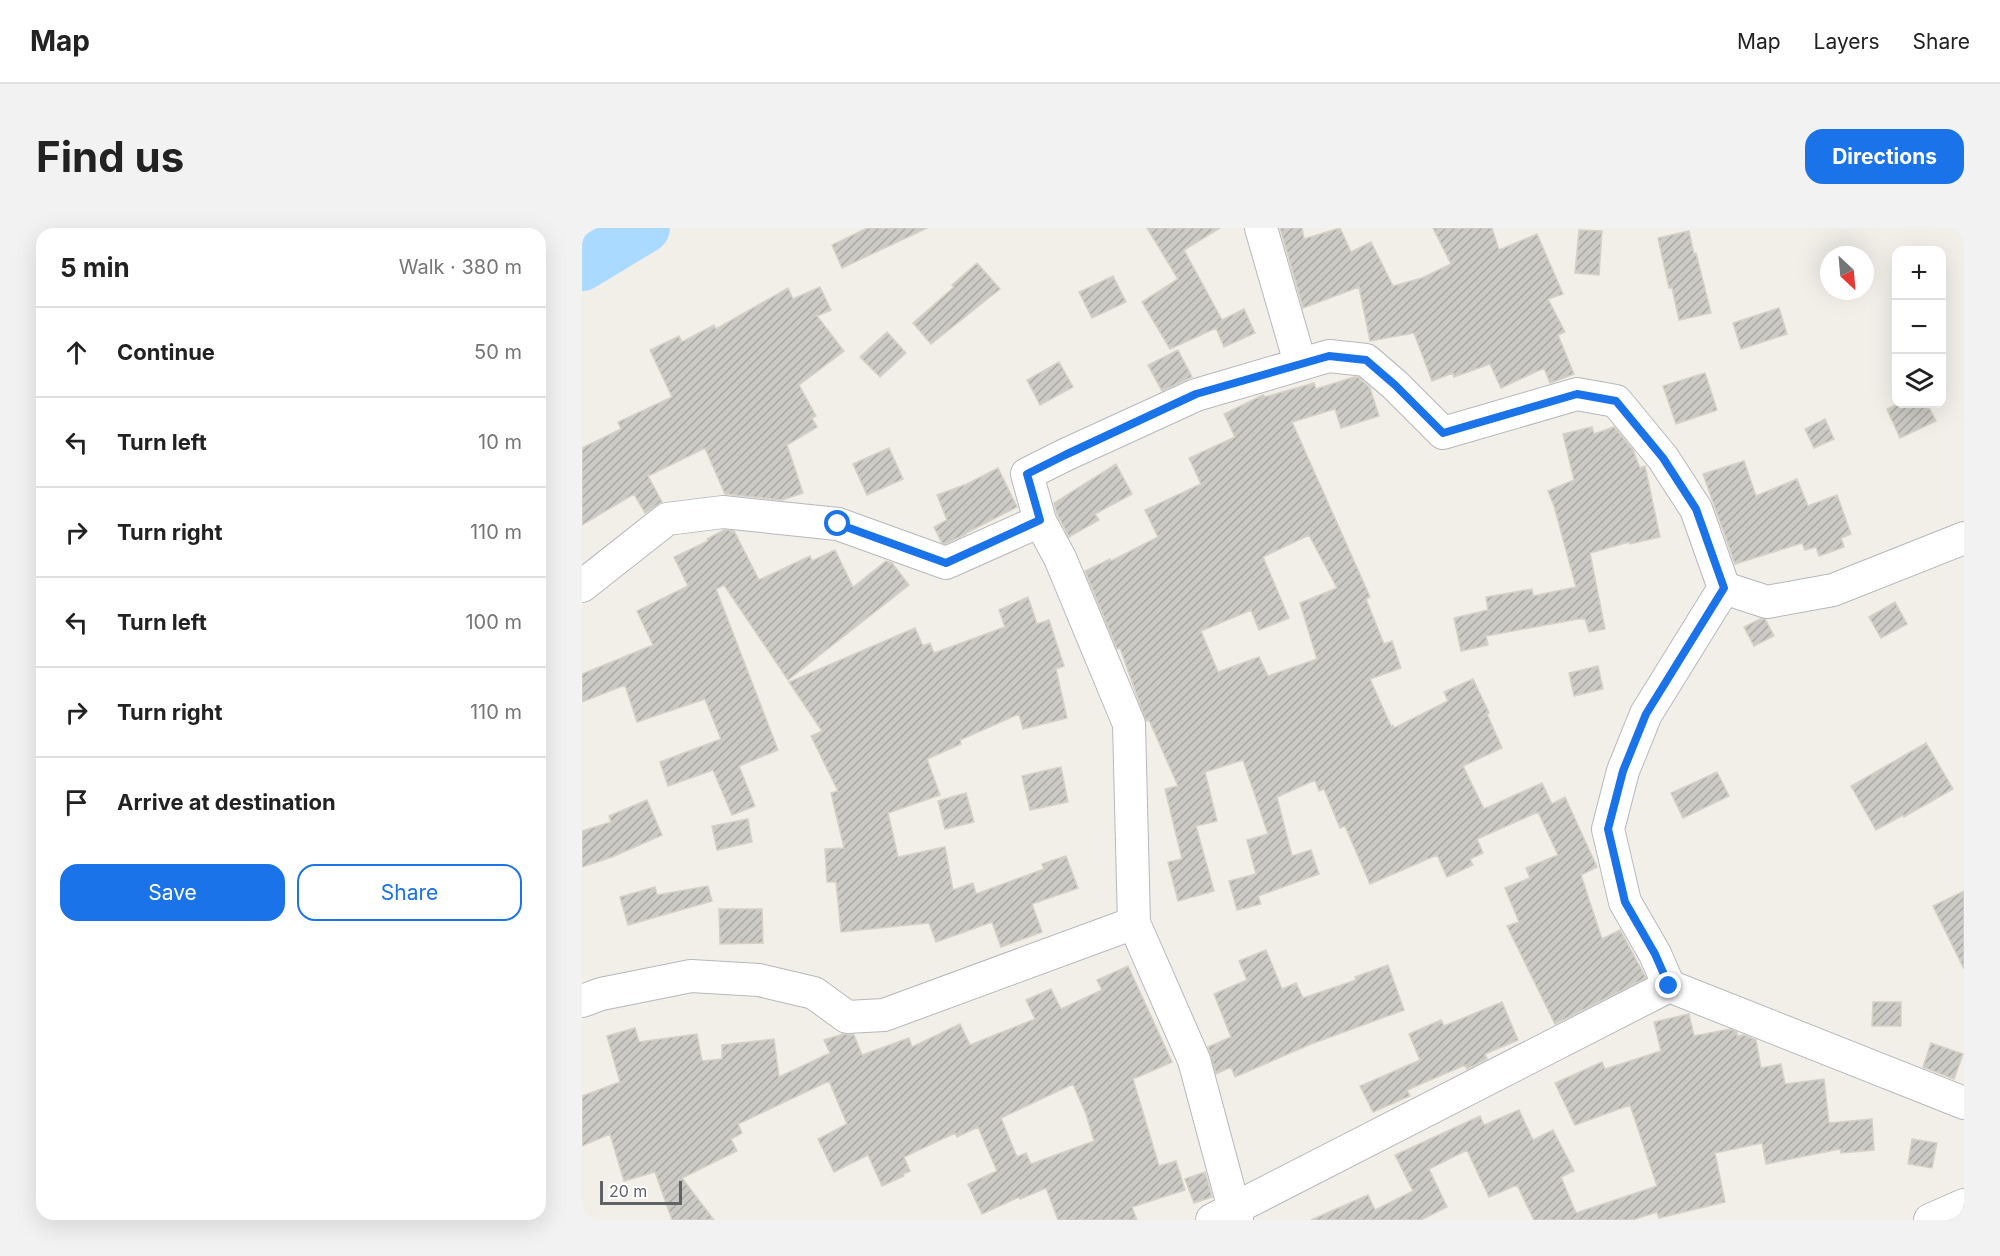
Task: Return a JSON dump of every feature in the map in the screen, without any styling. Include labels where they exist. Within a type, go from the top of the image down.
[{"type":"street","points":[[1261,228],[1300,363]]},
{"type":"street","points":[[1669,986],[1227,1216],[1194,1060],[1134,923],[1129,724],[1060,558],[1040,520],[1027,474],[1196,394],[1329,356],[1366,360],[1395,385],[1443,433],[1577,394],[1616,401],[1663,458],[1696,509],[1724,588]]},
{"type":"street","points":[[582,586],[667,519],[723,512],[838,524],[946,563],[1040,520]]},
{"type":"street","points":[[1724,588],[1767,603],[1833,590],[1964,538]]},
{"type":"street","points":[[1724,588],[1646,714],[1623,771],[1608,829],[1625,902],[1655,954],[1669,986],[1964,1103]]},
{"type":"street","points":[[582,1001],[601,994],[691,976],[759,980],[814,993],[847,1017],[884,1014],[1134,923]]},
{"type":"street","points":[[1930,1220],[1964,1205]]},
{"type":"building","points":[[867,228],[927,228],[842,268],[832,245]]},
{"type":"building","points":[[1147,228],[1220,228],[1184,250],[1222,320],[1244,309],[1255,333],[1224,347],[1216,328],[1170,349],[1142,302],[1178,279]]},
{"type":"building","points":[[1280,228],[1302,228],[1304,239],[1340,228],[1351,252],[1371,242],[1393,286],[1422,278],[1451,264],[1433,228],[1492,228],[1499,250],[1537,234],[1563,294],[1548,299],[1565,332],[1558,335],[1574,374],[1550,383],[1544,368],[1501,388],[1490,364],[1454,377],[1453,373],[1432,381],[1414,333],[1370,341],[1359,287],[1303,308]]},
{"type":"building","points":[[1579,230],[1602,231],[1599,275],[1575,273]]},
{"type":"building","points":[[1689,231],[1711,313],[1679,320],[1658,238]]},
{"type":"building","points":[[977,263],[1000,289],[931,344],[913,323]]},
{"type":"building","points":[[1113,276],[1126,302],[1092,318],[1079,292]]},
{"type":"building","points":[[820,287],[831,310],[817,316],[844,351],[799,385],[816,416],[812,418],[817,427],[787,445],[803,493],[782,500],[725,494],[705,448],[648,476],[662,502],[645,513],[634,494],[582,525],[582,448],[621,429],[618,422],[672,397],[650,350],[679,336],[682,342],[714,325],[716,329],[788,288],[793,299]]},
{"type":"building","points":[[1779,308],[1787,334],[1741,349],[1733,323]]},
{"type":"building","points":[[887,332],[906,353],[880,377],[860,357]]},
{"type":"building","points":[[1178,350],[1192,377],[1162,391],[1148,365]]},
{"type":"building","points":[[1059,362],[1073,387],[1040,405],[1027,380]]},
{"type":"building","points":[[1705,373],[1717,410],[1676,424],[1663,386]]},
{"type":"building","points":[[1358,377],[1370,388],[1379,416],[1341,428],[1335,409],[1292,422],[1370,597],[1366,599],[1384,644],[1392,641],[1401,668],[1370,679],[1391,726],[1393,725],[1394,728],[1448,701],[1444,692],[1473,679],[1502,748],[1463,766],[1484,809],[1542,783],[1552,804],[1565,797],[1597,867],[1581,875],[1602,939],[1620,930],[1646,978],[1555,1024],[1507,926],[1519,922],[1505,888],[1530,878],[1526,868],[1558,855],[1538,812],[1477,839],[1483,853],[1470,859],[1473,865],[1447,877],[1437,855],[1370,884],[1345,826],[1340,828],[1324,789],[1319,791],[1315,780],[1277,797],[1292,856],[1311,850],[1319,874],[1258,896],[1261,904],[1237,910],[1229,881],[1256,874],[1247,840],[1268,834],[1243,760],[1205,772],[1217,821],[1196,826],[1214,891],[1178,901],[1168,862],[1182,859],[1165,789],[1178,786],[1149,720],[1146,721],[1120,648],[1117,649],[1085,571],[1110,559],[1111,561],[1158,537],[1145,510],[1201,484],[1189,458],[1235,437],[1224,414],[1263,395],[1265,397],[1314,383],[1316,389]],"holes":[[[1309,535],[1337,588],[1300,603],[1317,659],[1268,676],[1259,657],[1218,672],[1201,631],[1251,610],[1259,630],[1289,618],[1263,557]]]},
{"type":"building","points":[[1892,407],[1929,408],[1936,421],[1900,438],[1887,409]]},
{"type":"building","points":[[1825,419],[1834,439],[1814,448],[1805,429]]},
{"type":"building","points":[[1592,427],[1594,434],[1614,427],[1633,450],[1640,468],[1645,466],[1660,537],[1630,544],[1629,542],[1590,553],[1605,629],[1589,632],[1585,619],[1578,619],[1486,636],[1488,645],[1461,651],[1454,618],[1488,610],[1486,597],[1532,589],[1533,596],[1576,587],[1548,491],[1574,480],[1563,434]]},
{"type":"building","points":[[889,448],[903,479],[867,495],[853,464]]},
{"type":"building","points":[[1744,461],[1756,496],[1797,479],[1808,506],[1837,495],[1851,534],[1841,538],[1844,547],[1819,556],[1816,547],[1805,550],[1802,543],[1735,564],[1703,474]]},
{"type":"building","points":[[1116,464],[1132,494],[1095,514],[1099,520],[1069,537],[1054,503]]},
{"type":"building","points":[[998,468],[1017,507],[966,534],[945,544],[942,543],[934,527],[947,520],[937,495],[967,484]]},
{"type":"building","points":[[724,530],[734,531],[759,580],[810,556],[812,561],[835,550],[853,587],[886,561],[892,563],[909,585],[788,680],[724,585],[716,589],[778,750],[739,766],[755,806],[732,815],[713,770],[668,786],[660,762],[721,739],[705,699],[637,722],[625,685],[582,702],[582,674],[653,645],[637,611],[688,586],[674,557],[708,541],[707,539]]},
{"type":"building","points":[[1028,597],[1037,624],[1049,620],[1064,666],[1056,669],[1067,718],[1023,729],[1019,714],[960,740],[961,744],[927,759],[940,795],[888,813],[898,857],[945,847],[953,890],[973,883],[976,894],[1044,869],[1042,864],[1066,856],[1078,888],[1032,904],[1042,932],[1001,947],[992,922],[936,942],[929,923],[841,932],[836,882],[827,882],[825,849],[844,848],[831,793],[838,791],[811,736],[822,731],[789,682],[915,628],[923,646],[930,643],[934,653],[1005,627],[999,610]]},
{"type":"building","points":[[1895,602],[1907,624],[1881,638],[1869,617]]},
{"type":"building","points":[[1765,619],[1774,636],[1754,646],[1744,627]]},
{"type":"building","points":[[1598,666],[1603,689],[1574,696],[1569,673]]},
{"type":"building","points":[[1926,743],[1953,789],[1876,830],[1851,786]]},
{"type":"building","points":[[1061,767],[1068,802],[1030,810],[1022,776]]},
{"type":"building","points":[[1717,772],[1729,796],[1683,818],[1671,793]]},
{"type":"building","points":[[966,793],[974,822],[945,829],[938,801]]},
{"type":"building","points":[[647,800],[662,835],[612,857],[582,867],[582,831],[611,822],[609,816]]},
{"type":"building","points":[[748,819],[752,842],[717,850],[712,826]]},
{"type":"building","points":[[708,886],[712,901],[628,925],[620,897],[655,887],[657,895]]},
{"type":"building","points":[[1964,891],[1964,969],[1933,906]]},
{"type":"building","points":[[719,909],[762,909],[763,943],[720,944]]},
{"type":"building","points":[[1266,950],[1282,989],[1296,983],[1303,998],[1356,980],[1355,977],[1388,965],[1404,1010],[1311,1044],[1235,1077],[1231,1067],[1216,1074],[1208,1047],[1231,1037],[1214,994],[1247,980],[1239,961]]},
{"type":"building","points":[[1128,966],[1172,1062],[1133,1079],[1159,1166],[1176,1161],[1185,1190],[1132,1207],[1137,1220],[1058,1220],[1046,1188],[1020,1199],[1019,1197],[982,1214],[968,1184],[997,1171],[978,1127],[957,1137],[955,1133],[904,1157],[910,1171],[882,1186],[868,1155],[834,1172],[818,1139],[847,1124],[829,1081],[738,1124],[742,1133],[731,1139],[737,1151],[682,1178],[714,1220],[672,1220],[655,1172],[624,1181],[610,1134],[582,1146],[582,1096],[620,1082],[607,1036],[635,1028],[639,1042],[697,1034],[702,1061],[722,1059],[722,1045],[774,1039],[779,1077],[830,1053],[824,1040],[843,1034],[854,1035],[862,1055],[909,1038],[912,1047],[960,1024],[970,1045],[1035,1019],[1026,1000],[1051,989],[1061,1009],[1102,990],[1097,980]],"holes":[[[1073,1084],[1086,1114],[1094,1141],[1031,1164],[1026,1153],[1017,1157],[1001,1118]]]},
{"type":"building","points":[[1502,1002],[1518,1040],[1485,1054],[1487,1059],[1467,1069],[1465,1065],[1407,1090],[1410,1096],[1373,1112],[1360,1086],[1420,1060],[1409,1034],[1441,1020],[1444,1026]]},
{"type":"building","points":[[1873,1002],[1901,1002],[1901,1026],[1872,1026]]},
{"type":"building","points":[[1689,1014],[1694,1036],[1730,1029],[1737,1032],[1737,1036],[1744,1035],[1756,1040],[1761,1068],[1781,1064],[1785,1084],[1824,1079],[1829,1123],[1872,1119],[1874,1150],[1841,1153],[1840,1149],[1766,1164],[1762,1143],[1715,1153],[1725,1202],[1659,1218],[1657,1212],[1632,1220],[1534,1220],[1517,1185],[1489,1197],[1467,1150],[1429,1169],[1447,1207],[1421,1220],[1311,1220],[1368,1195],[1375,1210],[1413,1191],[1395,1155],[1480,1116],[1484,1125],[1519,1110],[1533,1140],[1553,1130],[1574,1171],[1561,1177],[1576,1213],[1657,1186],[1630,1105],[1575,1125],[1555,1083],[1602,1062],[1605,1069],[1661,1051],[1654,1022]]},
{"type":"building","points":[[1931,1043],[1963,1054],[1954,1079],[1923,1067]]},
{"type":"building","points":[[1912,1139],[1937,1143],[1932,1168],[1908,1164]]},
{"type":"building","points":[[1205,1172],[1212,1197],[1194,1203],[1185,1179]]},
{"type":"waterway","points":[[582,266],[645,228]]},
{"type":"route","points":[[838,524],[946,563],[1040,520],[1027,474],[1196,394],[1329,356],[1366,360],[1395,385],[1443,433],[1577,394],[1616,401],[1663,458],[1696,509],[1724,588],[1646,714],[1623,771],[1608,829],[1625,902],[1655,954],[1669,986]]}]
